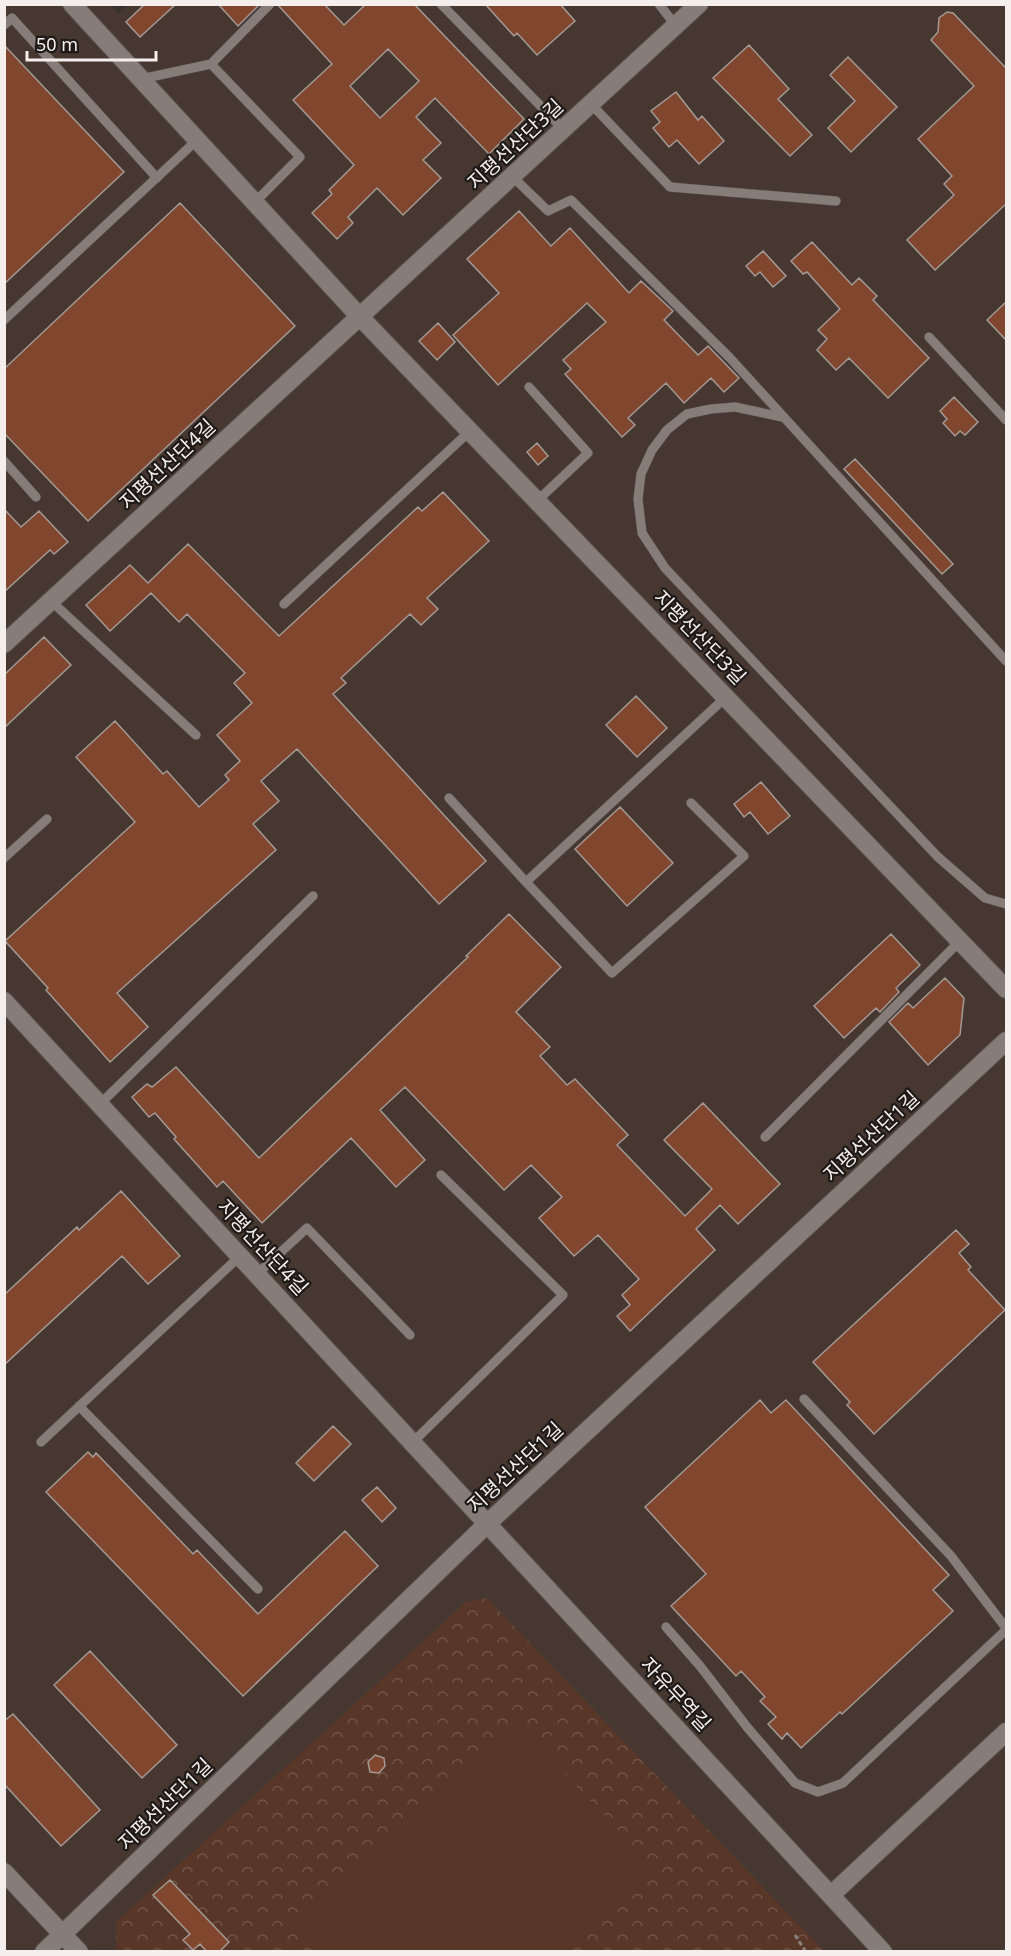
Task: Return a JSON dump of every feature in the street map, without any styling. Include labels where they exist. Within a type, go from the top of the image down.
[{"type":"street","name":"지평선산단3길","points":[[72,4],[360,317],[1006,989]]},
{"type":"street","name":"지평선산단3길","points":[[360,317],[699,4]]},
{"type":"street","name":"지평선산단4길","points":[[4,644],[360,317]]},
{"type":"street","name":"지평선산단4길","points":[[4,1001],[488,1523]]},
{"type":"street","name":"지평선산단1길","points":[[44,1952],[488,1523],[1006,1041]]},
{"type":"street","name":"자유무역길","points":[[488,1523],[883,1952]]},
{"type":"street","points":[[831,1895],[1006,1732]]},
{"type":"street","points":[[4,1872],[79,1952]]},
{"type":"lane","points":[[141,79],[212,64],[270,4]]},
{"type":"lane","points":[[441,4],[564,130]]},
{"type":"lane","points":[[659,4],[676,26]]},
{"type":"lane","points":[[4,25],[12,18],[157,178]]},
{"type":"lane","points":[[212,64],[300,157],[255,202]]},
{"type":"lane","points":[[591,104],[670,187],[836,201]]},
{"type":"lane","points":[[4,320],[197,140]]},
{"type":"lane","points":[[513,177],[548,211],[572,200],[730,358],[1006,661]]},
{"type":"lane","points":[[929,337],[1006,420]]},
{"type":"lane","points":[[529,387],[588,453],[537,501]]},
{"type":"lane","points":[[782,417],[735,407],[687,414],[668,430],[652,450],[641,474],[638,499],[642,532],[666,568],[938,857],[985,898],[1006,904]]},
{"type":"lane","points":[[284,604],[470,431]]},
{"type":"lane","points":[[4,461],[36,496]]},
{"type":"lane","points":[[51,601],[196,735]]},
{"type":"lane","points":[[526,882],[726,697]]},
{"type":"lane","points":[[449,798],[612,973],[744,856],[691,803]]},
{"type":"lane","points":[[4,858],[46,819]]},
{"type":"lane","points":[[100,1104],[313,896]]},
{"type":"lane","points":[[765,1137],[960,941]]},
{"type":"lane","points":[[413,1442],[563,1295],[441,1175]]},
{"type":"lane","points":[[257,1274],[307,1228],[410,1335]]},
{"type":"lane","points":[[41,1442],[240,1256]]},
{"type":"lane","points":[[666,1628],[700,1666],[747,1727],[795,1783],[818,1792],[843,1783],[1006,1629],[951,1556],[804,1399]]},
{"type":"lane","points":[[79,1406],[258,1589]]},
{"type":"path","points":[[795,1935],[806,1952]]},
{"type":"shaded area","points":[[129,4],[1006,5],[1006,1951],[5,1952],[5,5],[110,5],[119,14]]},
{"type":"green space","points":[[487,1598],[824,1951],[117,1952],[116,1922],[466,1602]]},
{"type":"green space","points":[[515,1721],[654,1868],[566,1951],[319,1951],[292,1922]]},
{"type":"building","points":[[145,4],[176,4],[140,37],[126,22]]},
{"type":"building","points":[[218,4],[260,4],[238,26]]},
{"type":"building","points":[[277,4],[324,4],[344,25],[366,4],[414,4],[524,119],[489,154],[435,98],[416,117],[441,143],[423,160],[441,178],[403,215],[377,188],[348,217],[353,223],[337,239],[312,213],[332,194],[329,190],[354,165],[293,100],[332,64]],"holes":[[[388,49],[419,81],[380,118],[350,86]]]},
{"type":"building","points":[[485,4],[560,4],[575,21],[537,55],[517,33],[514,36]]},
{"type":"building","points":[[947,12],[953,13],[1006,68],[1006,204],[935,270],[907,240],[954,195],[944,184],[952,176],[918,139],[974,86],[931,40],[938,32],[939,18]]},
{"type":"building","points":[[4,45],[124,172],[4,284]]},
{"type":"building","points":[[749,45],[789,89],[778,99],[812,135],[790,156],[713,78]]},
{"type":"building","points":[[848,57],[897,107],[851,152],[828,128],[855,101],[830,75]]},
{"type":"building","points":[[676,92],[698,120],[702,116],[724,141],[699,164],[677,140],[669,147],[653,128],[660,122],[651,111]]},
{"type":"building","points":[[180,203],[295,326],[88,521],[4,433],[4,369]]},
{"type":"building","points":[[519,211],[551,246],[570,228],[629,293],[641,281],[673,311],[664,320],[698,355],[708,346],[739,378],[724,392],[711,378],[684,403],[666,383],[628,418],[635,425],[622,437],[565,374],[571,369],[563,360],[606,322],[587,303],[498,385],[453,335],[499,293],[467,259]]},
{"type":"building","points":[[812,242],[852,285],[859,278],[877,296],[873,300],[929,358],[888,398],[849,358],[836,370],[817,350],[827,339],[818,330],[840,309],[807,272],[803,274],[791,261]]},
{"type":"building","points":[[763,251],[786,276],[773,287],[760,272],[755,276],[746,266]]},
{"type":"building","points":[[1006,302],[1006,340],[987,320]]},
{"type":"building","points":[[438,323],[455,342],[437,360],[419,341]]},
{"type":"building","points":[[954,397],[978,422],[965,435],[960,431],[955,436],[943,423],[947,419],[940,411]]},
{"type":"building","points":[[537,443],[548,456],[538,465],[527,452]]},
{"type":"building","points":[[855,459],[953,564],[942,574],[844,469]]},
{"type":"building","points":[[443,492],[489,541],[427,598],[438,609],[421,625],[410,614],[341,678],[346,683],[333,694],[486,861],[439,904],[297,749],[261,781],[279,801],[253,824],[276,850],[117,993],[148,1027],[110,1062],[5,941],[135,822],[76,757],[115,721],[163,774],[167,771],[199,807],[229,780],[225,775],[240,761],[217,735],[252,703],[234,683],[245,673],[187,614],[179,622],[151,593],[110,631],[86,605],[130,565],[148,583],[188,544],[279,636],[418,507],[422,511]]},
{"type":"building","points":[[4,509],[21,527],[39,511],[68,542],[54,554],[50,550],[4,592]]},
{"type":"building","points":[[44,637],[71,665],[4,728],[4,675]]},
{"type":"building","points":[[636,696],[667,728],[637,757],[606,725]]},
{"type":"building","points":[[761,782],[790,816],[768,834],[750,812],[744,817],[734,804]]},
{"type":"building","points":[[620,807],[673,863],[627,906],[575,849]]},
{"type":"building","points":[[509,914],[561,967],[516,1012],[550,1047],[540,1056],[567,1085],[575,1079],[628,1135],[617,1145],[685,1216],[712,1189],[664,1140],[703,1103],[780,1184],[738,1224],[720,1205],[696,1229],[715,1250],[630,1331],[617,1316],[630,1305],[622,1295],[639,1279],[598,1235],[574,1256],[539,1218],[562,1197],[531,1165],[504,1190],[405,1087],[380,1110],[425,1160],[396,1187],[351,1138],[262,1223],[223,1181],[217,1187],[174,1139],[176,1137],[155,1113],[149,1117],[132,1097],[147,1084],[152,1087],[176,1067],[259,1158],[468,957],[466,956]]},
{"type":"building","points":[[891,934],[920,965],[896,988],[899,992],[880,1012],[876,1008],[844,1038],[814,1006]]},
{"type":"building","points":[[945,978],[964,998],[960,1035],[928,1065],[889,1022],[908,1003],[913,1008]]},
{"type":"building","points":[[121,1191],[180,1256],[148,1284],[122,1256],[4,1365],[4,1295],[77,1227],[79,1230]]},
{"type":"building","points":[[956,1230],[969,1244],[959,1253],[971,1267],[968,1270],[1005,1310],[874,1434],[847,1405],[850,1402],[813,1362]]},
{"type":"building","points":[[760,1400],[771,1413],[786,1400],[949,1575],[933,1590],[953,1611],[842,1714],[840,1712],[801,1748],[787,1733],[782,1739],[768,1724],[776,1717],[760,1701],[765,1697],[741,1671],[736,1676],[671,1606],[706,1574],[645,1507]]},
{"type":"building","points":[[333,1426],[351,1444],[314,1481],[296,1463]]},
{"type":"building","points":[[88,1452],[93,1457],[96,1453],[193,1554],[197,1550],[258,1614],[345,1531],[378,1566],[243,1696],[46,1492]]},
{"type":"building","points":[[377,1487],[396,1508],[382,1522],[362,1500]]},
{"type":"building","points":[[90,1651],[177,1745],[142,1778],[54,1685]]},
{"type":"building","points":[[13,1714],[100,1810],[61,1846],[4,1784],[4,1721]]},
{"type":"building","points":[[375,1755],[384,1758],[385,1766],[379,1773],[370,1772],[368,1762]]},
{"type":"building","points":[[170,1880],[229,1942],[219,1952],[207,1952],[200,1944],[193,1950],[183,1940],[190,1934],[153,1895]]}]
